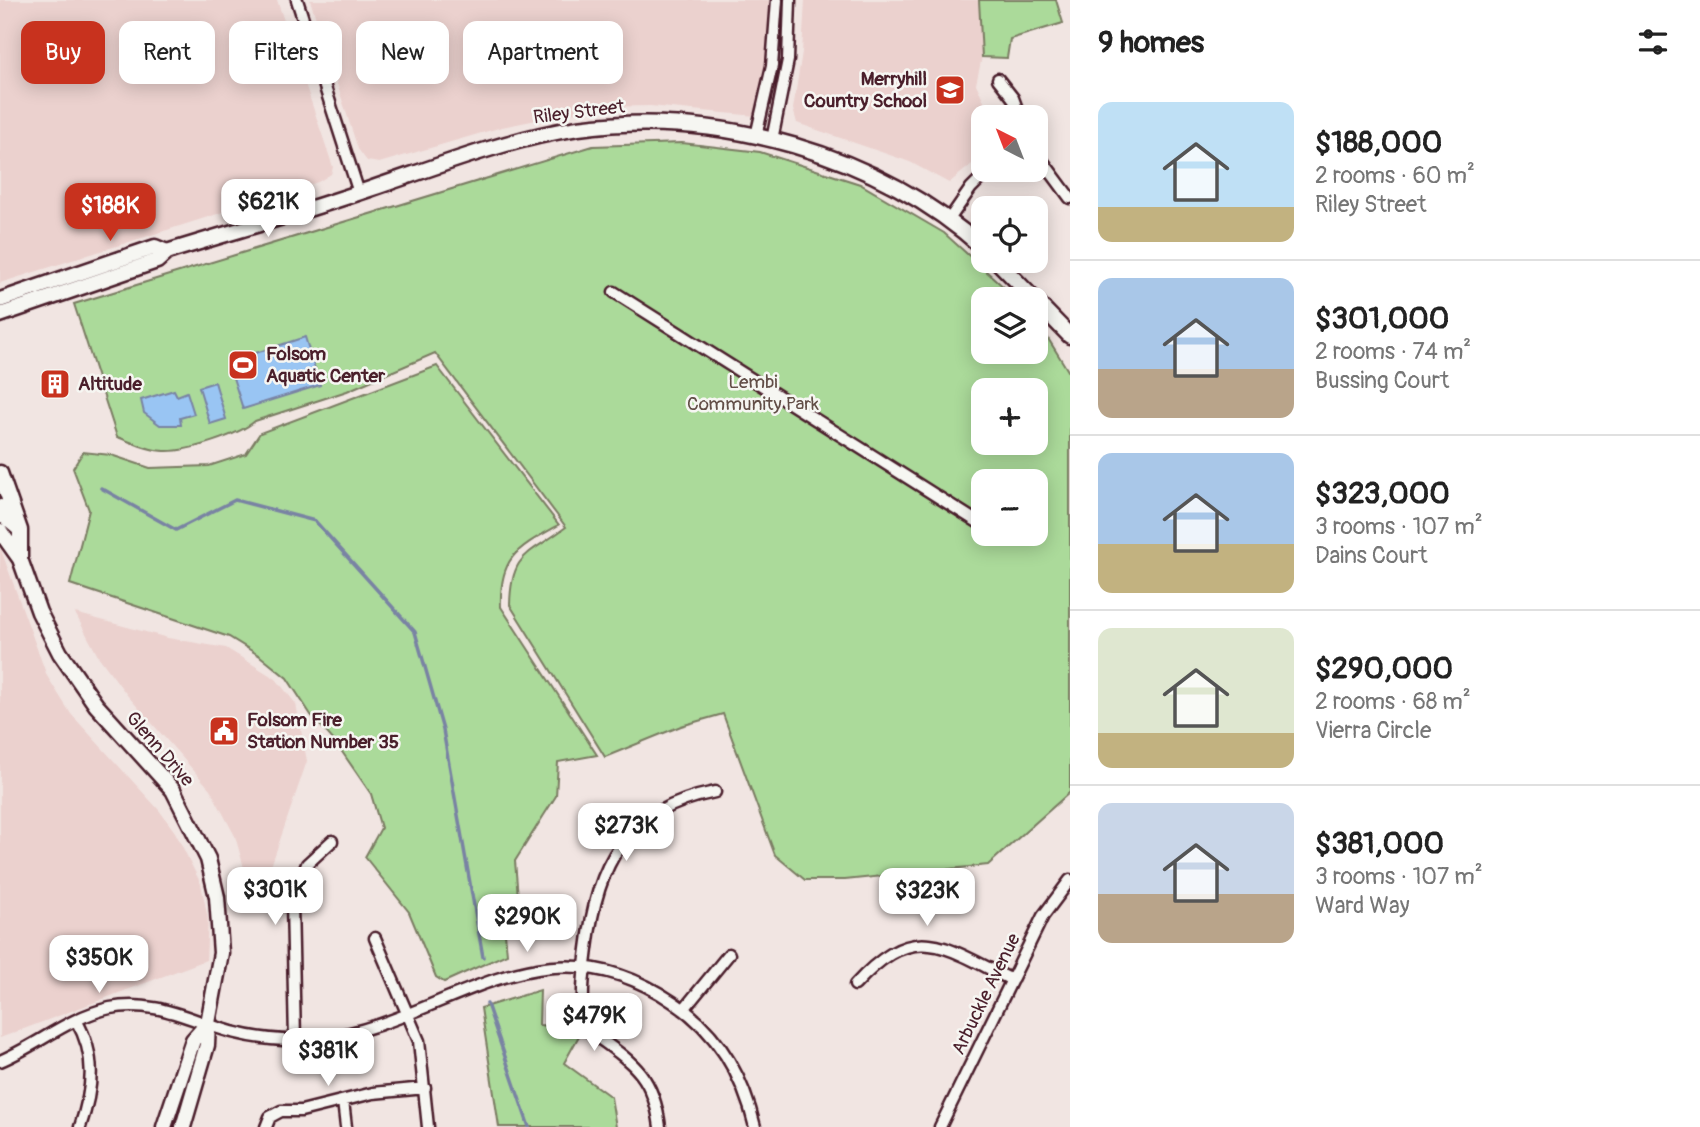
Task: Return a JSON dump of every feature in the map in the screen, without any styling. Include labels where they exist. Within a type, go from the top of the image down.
[{"type":"main road","name":"Riley Street","points":[[0,314],[157,261],[167,252],[359,193],[507,143],[579,128],[688,125],[772,140],[862,172],[948,220],[971,239]]},
{"type":"main road","name":"Riley Street","points":[[0,300],[155,247],[167,252]]},
{"type":"main road","points":[[1009,273],[1070,336]]},
{"type":"main road","name":"Glenn Drive","points":[[0,473],[20,530],[20,559]]},
{"type":"main road","points":[[0,507],[5,517],[20,530]]},
{"type":"main road","name":"Glenn Drive","points":[[0,531],[20,559],[39,612],[60,653],[96,705],[167,781],[200,837],[217,897],[222,934],[207,1045],[183,1127]]},
{"type":"main road","name":"Glenn Drive","points":[[164,1127],[193,1040],[208,1023]]},
{"type":"street","points":[[297,0],[359,193]]},
{"type":"street","points":[[755,136],[772,66],[777,0]]},
{"type":"street","points":[[772,140],[788,60],[790,0]]},
{"type":"street","points":[[998,79],[1016,105]]},
{"type":"street","points":[[1048,168],[1070,198]]},
{"type":"street","points":[[948,220],[977,182]]},
{"type":"street","points":[[614,292],[971,518]]},
{"type":"street","points":[[660,1127],[654,1095],[639,1069],[589,1031],[586,1024],[584,968],[597,888],[615,853],[627,837],[659,811],[695,796],[715,792]]},
{"type":"street","points":[[295,1040],[292,904],[307,864],[332,841]]},
{"type":"street","name":"Arbuckle Avenue","points":[[940,1127],[1043,916],[1070,880]]},
{"type":"street","points":[[375,938],[419,1041],[428,1127]]},
{"type":"street","points":[[855,985],[889,953],[906,946],[925,944],[953,951],[1012,980]]},
{"type":"street","points":[[684,1009],[729,954]]},
{"type":"street","points":[[0,1060],[76,1020],[112,1008],[148,1006],[232,1032],[295,1040],[356,1032],[505,975],[545,967],[584,968],[642,984],[684,1009],[706,1030],[731,1062],[744,1090],[755,1127]]},
{"type":"street","points":[[76,1020],[88,1048],[92,1070],[91,1092],[80,1127]]},
{"type":"street","points":[[266,1127],[270,1117],[281,1111],[301,1111],[373,1093],[425,1088]]},
{"type":"street","points":[[343,1101],[346,1127]]},
{"type":"shaded area","points":[[0,0],[277,0],[284,21],[229,21],[229,84],[305,84],[333,167],[331,174],[318,182],[0,283]]},
{"type":"shaded area","points":[[310,0],[769,0],[768,51],[756,116],[650,106],[600,107],[502,127],[379,163],[367,161],[358,149],[337,84],[342,84],[342,21],[317,21]]},
{"type":"shaded area","points":[[805,0],[979,0],[982,57],[976,84],[986,105],[971,105],[971,165],[949,183],[910,162],[797,123],[793,109],[802,52]]},
{"type":"shaded area","points":[[0,547],[47,676],[71,714],[159,810],[175,832],[201,884],[208,919],[206,960],[0,1038]]},
{"type":"shaded area","points":[[75,613],[168,638],[226,648],[276,679],[296,704],[307,761],[256,910],[235,836],[210,789],[127,695],[98,656]]},
{"type":"green space","points":[[979,0],[1056,0],[1063,23],[1010,39],[1007,58],[982,57]]},
{"type":"green space","name":"Lembi Community Park","points":[[682,143],[760,152],[860,184],[944,233],[971,257],[971,273],[988,273],[1004,287],[971,287],[971,364],[1048,364],[1048,338],[1070,374],[1070,792],[988,865],[845,880],[805,880],[775,855],[723,714],[681,726],[605,757],[510,605],[511,588],[518,564],[532,550],[566,527],[435,353],[347,391],[255,421],[225,437],[199,446],[159,451],[117,437],[74,304],[593,146]]},
{"type":"green space","points":[[437,366],[559,525],[532,540],[514,555],[503,576],[501,607],[597,755],[558,762],[556,796],[515,861],[519,909],[503,912],[507,954],[444,982],[436,977],[409,912],[365,857],[381,828],[371,794],[336,743],[311,715],[287,678],[260,656],[229,637],[70,584],[89,510],[73,468],[83,452],[111,455],[150,468],[209,466],[246,454],[260,433]]},
{"type":"green space","points":[[540,990],[539,1025],[561,1027],[580,1034],[564,1063],[611,1097],[616,1127],[499,1127],[481,1008]]},
{"type":"water","points":[[305,337],[320,385],[243,409],[228,362]]},
{"type":"water","points":[[215,382],[226,419],[210,424],[199,387]]},
{"type":"water","points":[[174,390],[177,396],[187,392],[194,414],[180,418],[181,425],[160,425],[144,413],[141,400]]},
{"type":"waterway","points":[[101,488],[176,530],[235,500],[315,521],[415,632],[443,730],[483,957]]},
{"type":"waterway","points":[[487,1004],[529,1127]]},
{"type":"place","name":"Merryhill Country School","points":[[950,90]]},
{"type":"place","name":"Folsom Aquatic Center","points":[[243,365]]},
{"type":"place","name":"Altitude","points":[[55,384]]},
{"type":"place","name":"Folsom Fire Station Number 35","points":[[224,731]]}]
